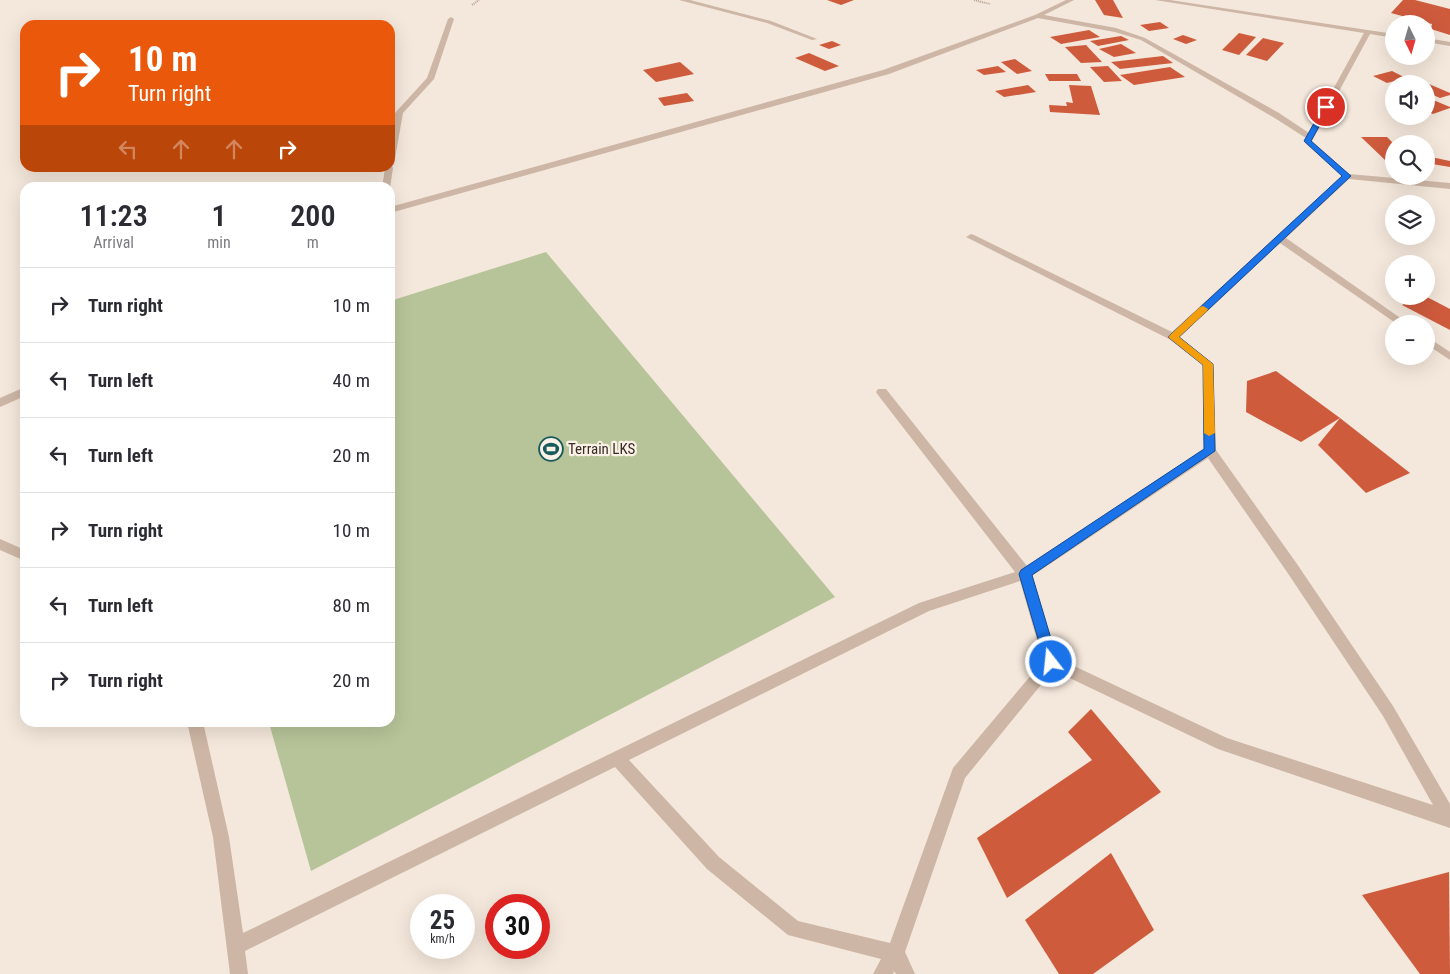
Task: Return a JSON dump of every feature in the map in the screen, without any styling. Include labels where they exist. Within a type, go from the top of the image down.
[{"type":"street","points":[[682,0],[769,22],[814,39]]},
{"type":"street","points":[[395,209],[886,72],[1037,16],[1071,0]]},
{"type":"street","points":[[1158,0],[1385,35]]},
{"type":"street","points":[[1037,16],[1116,30],[1143,39],[1276,115],[1310,137]]},
{"type":"street","points":[[395,137],[399,113],[430,79],[451,19]]},
{"type":"street","points":[[1368,32],[1308,141],[1347,176],[1450,186]]},
{"type":"street","points":[[1435,42],[1450,44]]},
{"type":"street","points":[[1173,337],[1347,176]]},
{"type":"street","points":[[971,237],[1173,337],[1208,364],[1210,451],[1292,568],[1388,711],[1450,819]]},
{"type":"street","points":[[1280,238],[1391,315]]},
{"type":"street","points":[[1435,345],[1450,356]]},
{"type":"street","points":[[882,392],[1026,574],[1051,662],[1224,744],[1450,819]]},
{"type":"street","points":[[0,403],[20,393]]},
{"type":"street","points":[[235,946],[924,607],[1026,574],[1210,451]]},
{"type":"street","points":[[0,544],[20,554]]},
{"type":"street","points":[[882,974],[895,953],[959,773],[1051,662]]},
{"type":"street","points":[[196,727],[222,836],[239,974]]},
{"type":"street","points":[[617,758],[713,863],[794,929],[895,953],[906,974]]},
{"type":"green space","name":"Terrain LKS","points":[[546,252],[835,597],[311,871],[270,727],[395,727],[395,299]]},
{"type":"building","points":[[827,0],[854,0],[841,5]]},
{"type":"building","points":[[1095,0],[1113,0],[1123,18],[1104,15]]},
{"type":"building","points":[[1403,0],[1415,0],[1450,9],[1450,35],[1435,30],[1435,15],[1398,15],[1391,13]]},
{"type":"building","points":[[1160,22],[1169,28],[1149,31],[1140,25]]},
{"type":"building","points":[[1089,30],[1100,37],[1061,44],[1050,37]]},
{"type":"building","points":[[1239,33],[1256,37],[1239,55],[1222,50]]},
{"type":"building","points":[[1183,35],[1197,40],[1186,44],[1173,39]]},
{"type":"building","points":[[1121,36],[1129,40],[1098,46],[1090,41]]},
{"type":"building","points":[[1263,38],[1284,43],[1267,61],[1246,55]]},
{"type":"building","points":[[832,41],[841,45],[829,49],[819,45]]},
{"type":"building","points":[[1121,44],[1136,53],[1114,57],[1099,49]]},
{"type":"building","points":[[1086,45],[1102,62],[1081,63],[1065,47]]},
{"type":"building","points":[[809,53],[839,66],[825,71],[795,58]]},
{"type":"building","points":[[1163,56],[1173,63],[1120,69],[1111,62]]},
{"type":"building","points":[[1015,59],[1032,71],[1017,74],[1001,62]]},
{"type":"building","points":[[680,62],[694,74],[656,82],[643,70]]},
{"type":"building","points":[[998,66],[1006,72],[984,75],[976,70]]},
{"type":"building","points":[[1108,66],[1122,81],[1104,82],[1090,67]]},
{"type":"building","points":[[1170,67],[1185,77],[1134,85],[1120,75]]},
{"type":"building","points":[[1392,71],[1400,75],[1385,75],[1385,82],[1373,76]]},
{"type":"building","points":[[1045,74],[1077,74],[1081,81],[1049,81]]},
{"type":"building","points":[[1028,85],[1036,92],[1004,97],[995,91]]},
{"type":"building","points":[[1069,85],[1091,86],[1100,115],[1050,112],[1049,105],[1067,106],[1066,102],[1073,103]]},
{"type":"building","points":[[1435,87],[1450,93],[1450,95],[1440,98],[1435,96]]},
{"type":"building","points":[[687,93],[694,101],[664,106],[658,98]]},
{"type":"building","points":[[1435,101],[1450,107],[1435,113]]},
{"type":"building","points":[[1361,137],[1385,137],[1385,160]]},
{"type":"building","points":[[1435,158],[1450,161],[1450,167],[1435,164]]},
{"type":"building","points":[[1435,301],[1450,309],[1450,330],[1435,322],[1435,315],[1421,315],[1402,305],[1435,305]]},
{"type":"building","points":[[1276,371],[1340,418],[1301,442],[1246,412],[1247,381]]},
{"type":"building","points":[[1340,418],[1410,473],[1366,493],[1318,445]]},
{"type":"building","points":[[1091,709],[1161,792],[1007,898],[977,838],[1092,760],[1068,732]]},
{"type":"building","points":[[1111,853],[1154,930],[1093,974],[1059,974],[1025,920]]},
{"type":"building","points":[[1449,872],[1450,974],[1420,974],[1362,895]]},
{"type":"slow traffic","points":[[1203,309],[1173,337],[1208,364],[1209,433]]},
{"type":"place","name":"Terrain LKS","points":[[551,449]]},
{"type":"route","points":[[1051,662],[1026,574],[1210,451],[1208,364],[1173,337],[1347,176],[1308,141],[1326,107]]}]
